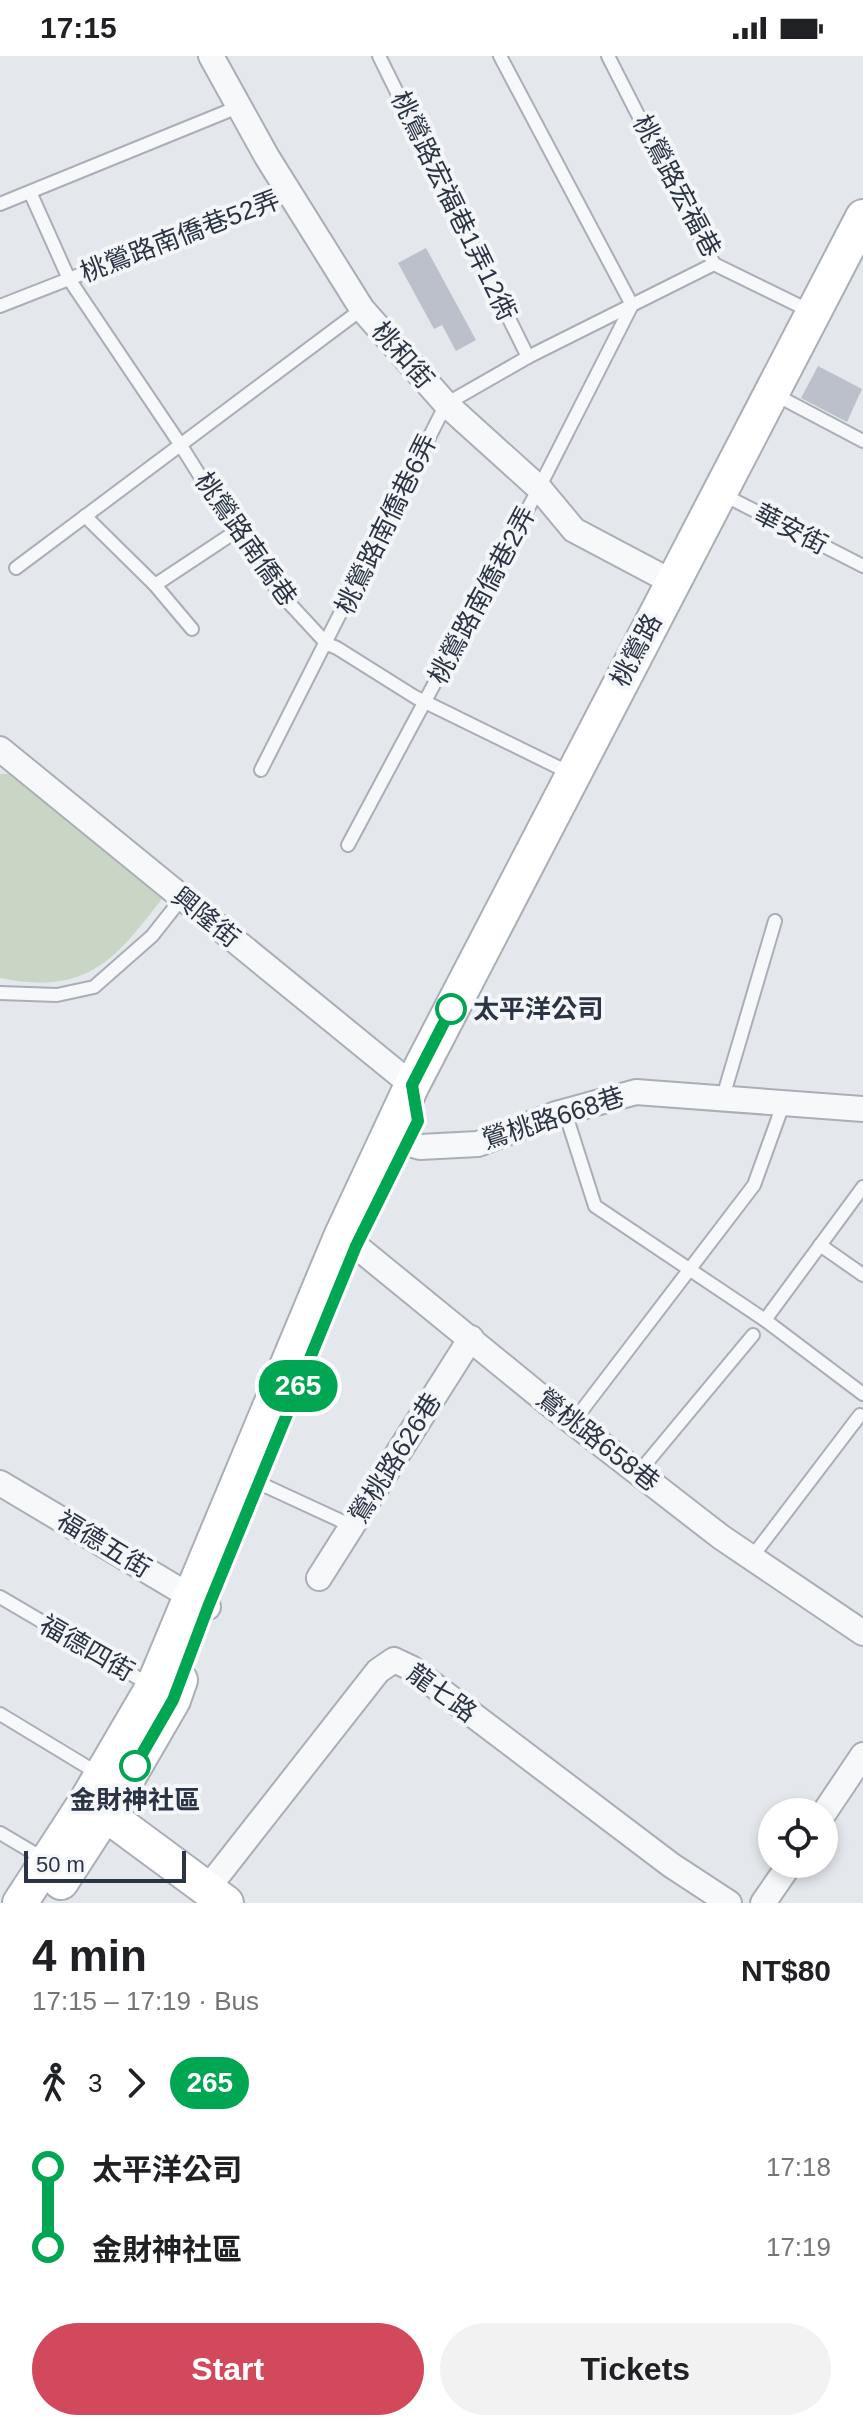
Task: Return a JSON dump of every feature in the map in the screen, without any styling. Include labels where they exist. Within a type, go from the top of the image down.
[{"type":"main road","name":"桃鶯路","points":[[412,1085],[863,217]]},
{"type":"main road","points":[[20,1903],[57,1867],[163,1693],[348,1241],[396,1141],[418,1121],[412,1085]]},
{"type":"main road","points":[[199,1601],[259,1483],[348,1241]]},
{"type":"main road","points":[[104,1794],[217,1896]]},
{"type":"main road","points":[[47,1903],[57,1867]]},
{"type":"street","name":"桃和街","points":[[211,56],[238,107],[362,309],[446,404],[539,488],[574,530],[672,582]]},
{"type":"street","name":"興隆街","points":[[0,749],[412,1085]]},
{"type":"street","name":"鶯桃路668巷","points":[[396,1141],[420,1147],[478,1144],[565,1112],[636,1092],[863,1109]]},
{"type":"street","name":"鶯桃路658巷","points":[[348,1241],[573,1422],[752,1557],[863,1633]]},
{"type":"street","name":"鶯桃路626巷","points":[[319,1578],[471,1338]]},
{"type":"street","name":"福德五街","points":[[0,1483],[199,1601]]},
{"type":"street","name":"龍七路","points":[[217,1896],[378,1671],[394,1660],[411,1668],[671,1865],[729,1903]]},
{"type":"street","points":[[834,1798],[863,1755]]},
{"type":"street","points":[[763,1903],[780,1878]]},
{"type":"lane","points":[[500,56],[632,305]]},
{"type":"lane","name":"桃鶯路宏福巷","points":[[608,56],[714,264],[813,312]]},
{"type":"lane","name":"桃鶯路宏福巷1弄12衖","points":[[383,57],[528,357]]},
{"type":"lane","points":[[0,204],[238,107]]},
{"type":"lane","name":"桃鶯路南僑巷","points":[[30,192],[69,279],[235,532],[278,591],[327,644],[426,702],[572,774]]},
{"type":"lane","name":"桃鶯路南僑巷52弄","points":[[0,306],[291,192]]},
{"type":"lane","points":[[446,404],[528,357],[714,264]]},
{"type":"lane","name":"桃鶯路南僑巷2弄","points":[[348,845],[539,488],[632,305]]},
{"type":"lane","points":[[16,568],[362,309]]},
{"type":"lane","points":[[771,393],[863,441]]},
{"type":"lane","name":"桃鶯路南僑巷6弄","points":[[261,770],[446,404]]},
{"type":"lane","name":"華安街","points":[[719,492],[863,566]]},
{"type":"lane","points":[[85,516],[155,585],[192,629]]},
{"type":"lane","points":[[155,585],[235,532]]},
{"type":"lane","points":[[0,993],[57,995],[94,987],[152,936],[182,898]]},
{"type":"lane","points":[[723,1097],[775,921]]},
{"type":"lane","points":[[573,1422],[754,1185],[784,1102]]},
{"type":"lane","points":[[565,1112],[595,1206],[765,1320],[863,1394]]},
{"type":"lane","points":[[765,1320],[863,1187]]},
{"type":"lane","points":[[820,1245],[863,1275]]},
{"type":"lane","points":[[639,1472],[753,1335]]},
{"type":"lane","points":[[752,1557],[860,1415]]},
{"type":"lane","points":[[259,1483],[352,1526]]},
{"type":"lane","name":"福德四街","points":[[0,1597],[163,1693]]},
{"type":"lane","points":[[0,1714],[104,1794]]},
{"type":"lane","points":[[0,1833],[57,1867]]},
{"type":"green space","points":[[0,774],[11,774],[164,896],[114,955],[77,977],[55,982],[0,978]]},
{"type":"building","points":[[426,248],[476,340],[456,351],[442,325],[434,329],[398,263]]},
{"type":"building","points":[[818,366],[862,389],[847,422],[801,398]]},
{"type":"bus line","name":"265","points":[[135,1766],[173,1700],[356,1246],[418,1121],[412,1085],[451,1009]]},
{"type":"place","name":"太平洋公司","points":[[451,1009]]},
{"type":"place","name":"金財神社區","points":[[135,1766]]}]
